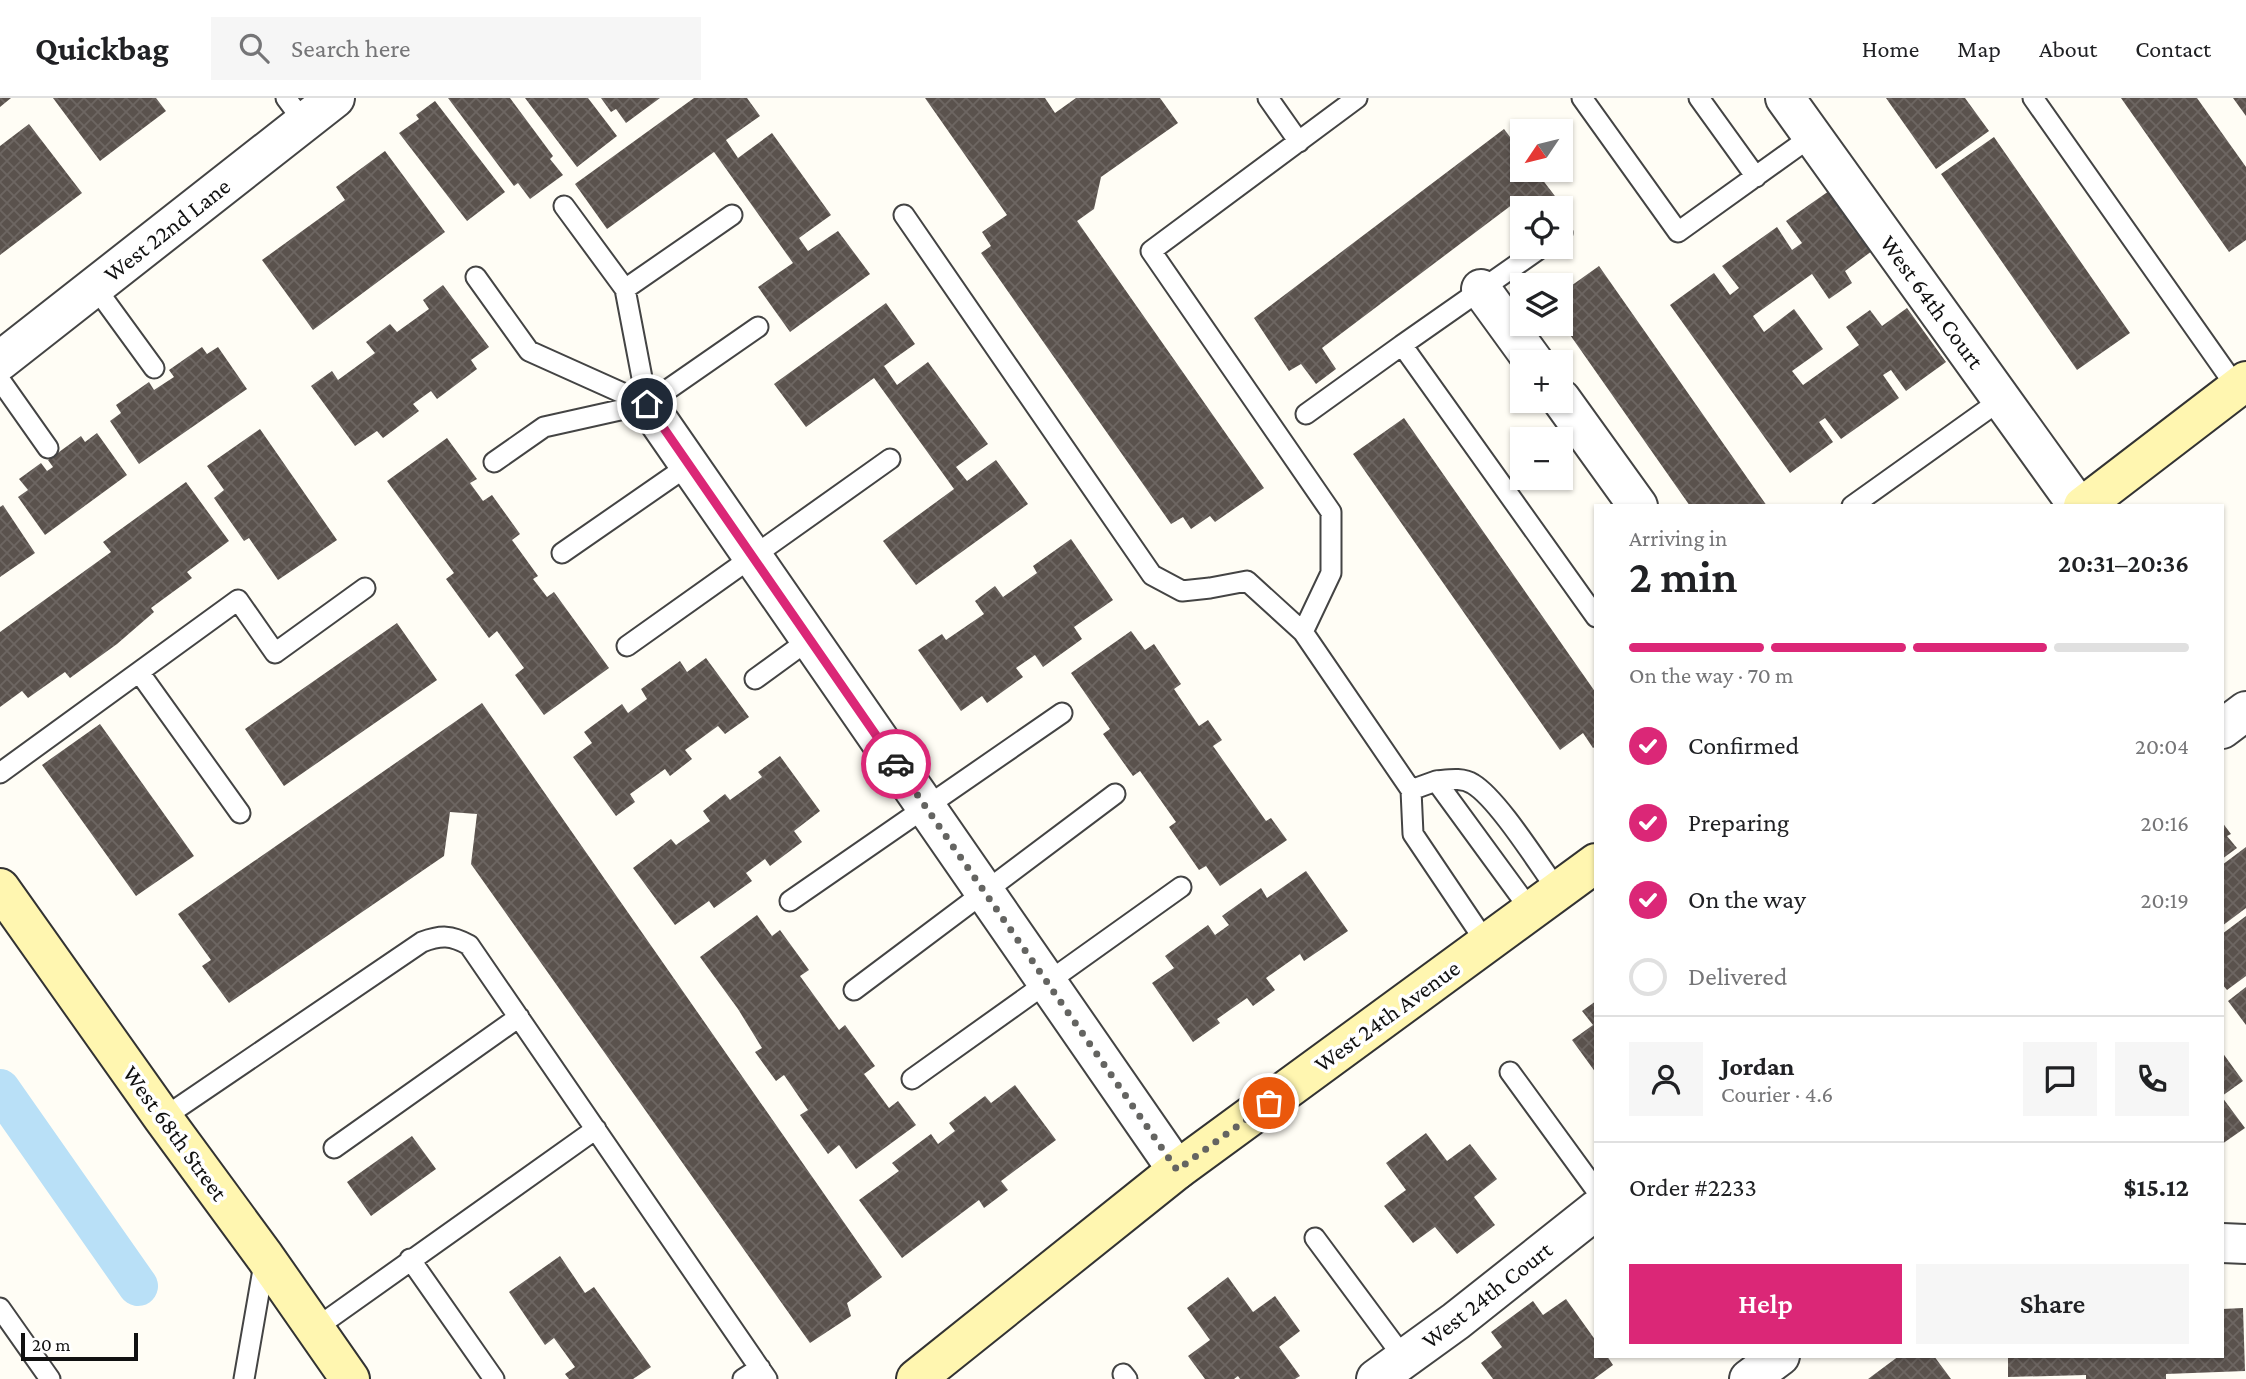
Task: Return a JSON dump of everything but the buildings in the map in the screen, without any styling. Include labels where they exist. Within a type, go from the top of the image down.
[{"type":"street","name":"West 22nd Lane","points":[[0,361],[95,287],[295,110],[334,98]]},
{"type":"street","name":"West 64th Court","points":[[1785,98],[2079,504]]},
{"type":"street","points":[[1480,289],[1525,350]]},
{"type":"street","points":[[2083,504],[2241,385]]},
{"type":"street","points":[[647,404],[1177,1170]]},
{"type":"street","points":[[1571,413],[1637,504]]},
{"type":"street","name":"West 24th Avenue","points":[[916,1379],[1177,1170],[1594,864]]},
{"type":"street","name":"West 68th Street","points":[[0,888],[350,1379]]},
{"type":"street","name":"West 24th Court","points":[[1390,1369],[1594,1212]]},
{"type":"street","points":[[2224,1243],[2246,1244]]},
{"type":"street","points":[[1749,1379],[1777,1358]]},
{"type":"lane","points":[[1268,98],[1298,142]]},
{"type":"lane","points":[[1303,632],[1331,573],[1331,512],[1151,251],[1357,98]]},
{"type":"lane","points":[[1582,98],[1678,232],[1812,136]]},
{"type":"lane","points":[[1699,98],[1756,177]]},
{"type":"lane","points":[[2033,98],[2241,385]]},
{"type":"lane","points":[[564,206],[625,289],[647,404]]},
{"type":"lane","points":[[625,289],[732,215]]},
{"type":"lane","points":[[904,215],[1152,575],[1182,591],[1210,589],[1247,581],[1303,632],[1412,790],[1413,834],[1487,944]]},
{"type":"lane","points":[[1306,414],[1524,259]]},
{"type":"lane","points":[[475,277],[529,351],[647,404]]},
{"type":"lane","points":[[95,287],[154,368]]},
{"type":"lane","points":[[494,462],[544,427],[647,404],[758,327]]},
{"type":"lane","points":[[1402,345],[1594,614]]},
{"type":"lane","points":[[0,380],[48,448]]},
{"type":"lane","points":[[1856,504],[2001,399]]},
{"type":"lane","points":[[627,646],[890,459]]},
{"type":"lane","points":[[562,553],[689,465]]},
{"type":"lane","points":[[0,773],[238,600],[275,653],[365,588]]},
{"type":"lane","points":[[755,679],[810,639]]},
{"type":"lane","points":[[138,672],[240,813]]},
{"type":"lane","points":[[790,901],[1062,713]]},
{"type":"lane","points":[[1412,790],[1436,781],[1459,779],[1473,784],[1496,806],[1545,901]]},
{"type":"lane","points":[[1436,781],[1545,901]]},
{"type":"lane","points":[[855,990],[1115,794]]},
{"type":"lane","points":[[912,1079],[1181,887]]},
{"type":"lane","points":[[163,1118],[415,946],[440,935],[454,936],[469,945],[519,1017],[596,1129],[757,1375]]},
{"type":"lane","points":[[334,1148],[519,1017]]},
{"type":"lane","points":[[1510,1072],[1594,1187]]},
{"type":"lane","points":[[316,1328],[596,1129]]},
{"type":"lane","points":[[1315,1238],[1390,1369]]},
{"type":"lane","points":[[244,1379],[265,1257]]},
{"type":"lane","points":[[410,1259],[494,1379]]},
{"type":"lane","points":[[0,1308],[50,1379]]},
{"type":"waterway","points":[[0,1089],[138,1286]]},
{"type":"way so far","points":[[896,764],[1177,1170],[1269,1103]]},
{"type":"route","points":[[647,404],[896,764]]}]
